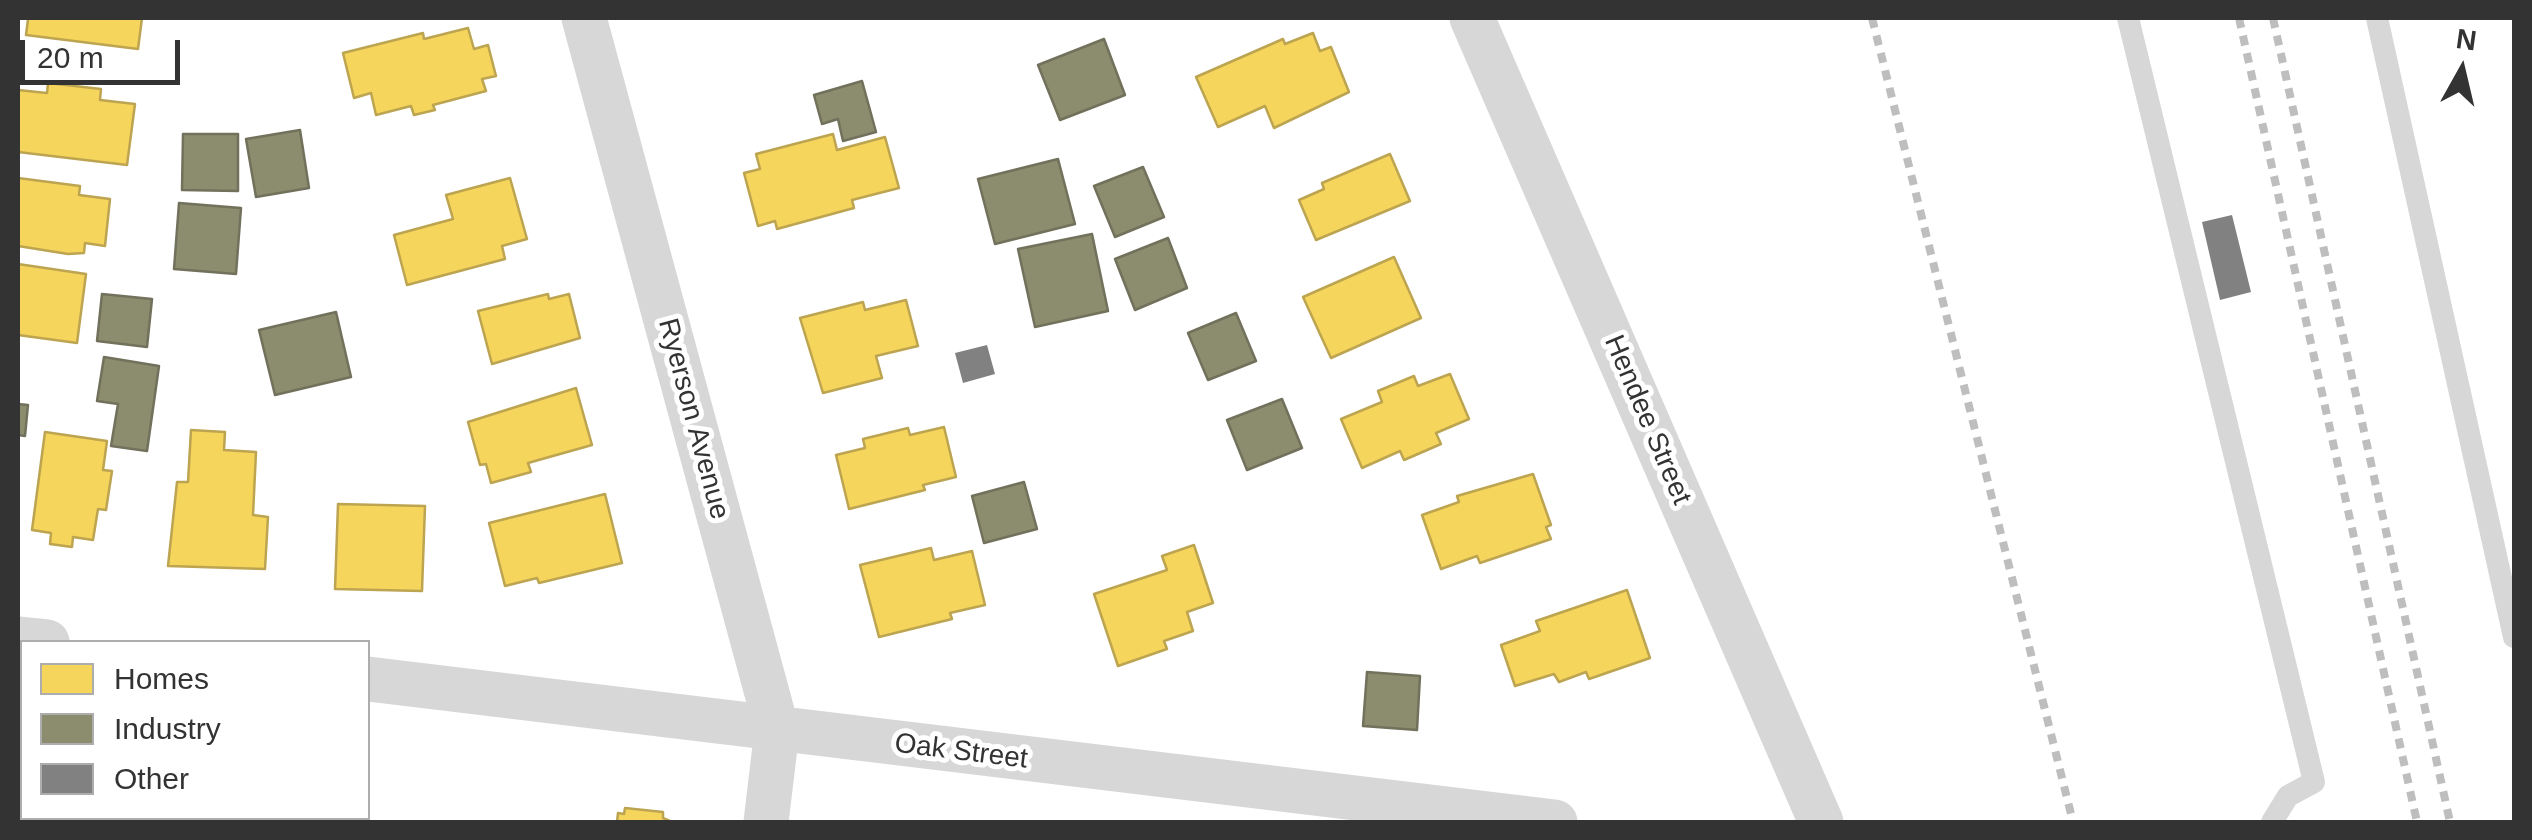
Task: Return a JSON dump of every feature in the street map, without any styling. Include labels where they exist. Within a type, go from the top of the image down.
[{"type":"street","name":"Ryerson Avenue","points":[[584,18],[777,730],[766,822]]},
{"type":"street","name":"Hendee Street","points":[[1472,18],[1822,822]]},
{"type":"street","name":"Oak Street","points":[[370,680],[1555,822]]},
{"type":"lane","points":[[2128,18],[2314,782],[2288,796],[2272,822]]},
{"type":"lane","points":[[2378,18],[2514,637]]},
{"type":"building: Homes","points":[[23,18],[142,18],[138,49],[26,35],[28,19]]},
{"type":"building: Homes","points":[[468,28],[474,49],[488,45],[496,76],[482,79],[486,91],[433,105],[435,110],[414,115],[411,106],[376,115],[371,93],[354,98],[343,53],[423,33],[424,39]]},
{"type":"building: Homes","points":[[1313,33],[1320,51],[1331,47],[1349,92],[1274,128],[1265,106],[1218,127],[1196,77],[1283,39],[1285,44]]},
{"type":"building: Homes","points":[[48,83],[101,89],[100,100],[135,104],[127,165],[18,152],[18,90],[47,93]]},
{"type":"building: Homes","points":[[833,134],[837,150],[885,137],[899,188],[852,200],[854,208],[777,229],[775,221],[758,226],[744,173],[760,169],[756,154]]},
{"type":"building: Homes","points":[[1390,154],[1410,201],[1316,240],[1299,200],[1324,189],[1322,183]]},
{"type":"building: Homes","points":[[18,178],[80,186],[79,195],[110,199],[105,246],[85,243],[84,253],[68,254],[18,246]]},
{"type":"building: Homes","points":[[510,178],[527,239],[502,246],[505,259],[407,285],[394,235],[453,219],[446,195]]},
{"type":"building: Homes","points":[[1394,257],[1421,318],[1331,358],[1303,297]]},
{"type":"building: Homes","points":[[18,264],[86,274],[77,343],[18,335]]},
{"type":"building: Homes","points":[[548,294],[549,299],[569,294],[580,338],[492,364],[478,311]]},
{"type":"building: Homes","points":[[906,300],[918,346],[876,356],[882,378],[823,393],[800,318],[863,302],[865,310]]},
{"type":"building: Homes","points":[[1450,374],[1469,419],[1436,433],[1441,444],[1404,460],[1400,451],[1362,468],[1341,419],[1382,402],[1378,391],[1414,376],[1418,386]]},
{"type":"building: Homes","points":[[576,388],[592,445],[528,463],[531,472],[491,483],[486,464],[480,465],[468,422]]},
{"type":"building: Homes","points":[[944,427],[956,477],[923,485],[925,490],[849,509],[836,455],[865,448],[863,439],[908,428],[910,435]]},
{"type":"building: Homes","points":[[191,430],[225,432],[224,450],[256,452],[253,515],[268,517],[265,569],[168,566],[177,482],[188,482]]},
{"type":"building: Homes","points":[[45,432],[107,441],[103,470],[112,471],[106,510],[98,509],[93,540],[73,537],[72,547],[50,544],[51,533],[32,530]]},
{"type":"building: Homes","points":[[1533,474],[1551,525],[1546,527],[1551,539],[1480,563],[1477,556],[1441,569],[1422,515],[1459,502],[1457,496]]},
{"type":"building: Homes","points":[[605,494],[622,563],[539,583],[537,578],[505,586],[489,523]]},
{"type":"building: Homes","points":[[338,504],[425,506],[422,591],[335,589]]},
{"type":"building: Homes","points":[[1194,545],[1213,603],[1187,612],[1193,631],[1164,641],[1167,649],[1118,666],[1094,594],[1167,570],[1162,556]]},
{"type":"building: Homes","points":[[931,548],[934,560],[972,551],[985,605],[950,613],[952,619],[879,637],[860,565]]},
{"type":"building: Homes","points":[[1627,590],[1650,658],[1589,679],[1586,672],[1559,682],[1554,674],[1515,686],[1501,645],[1540,631],[1536,621]]},
{"type":"building: Homes","points":[[20,753],[20,820],[53,822],[18,822]]},
{"type":"building: Homes","points":[[625,808],[663,812],[663,818],[672,822],[617,822],[618,813],[624,814]]},
{"type":"building: Homes","points":[[210,820],[272,820],[271,822]]},
{"type":"building: Industry","points":[[1104,39],[1125,95],[1060,120],[1038,65]]},
{"type":"building: Industry","points":[[862,81],[876,132],[843,141],[838,119],[822,124],[814,95]]},
{"type":"building: Industry","points":[[300,130],[309,188],[256,197],[246,139]]},
{"type":"building: Industry","points":[[183,134],[238,134],[238,191],[182,190]]},
{"type":"building: Industry","points":[[1058,159],[1075,224],[995,244],[978,179]]},
{"type":"building: Industry","points":[[1143,167],[1164,217],[1115,237],[1094,186]]},
{"type":"building: Industry","points":[[179,203],[241,208],[236,274],[174,269]]},
{"type":"building: Industry","points":[[1092,234],[1108,311],[1035,327],[1018,249]]},
{"type":"building: Industry","points":[[1168,238],[1187,288],[1135,310],[1115,259]]},
{"type":"building: Industry","points":[[102,294],[152,299],[147,347],[97,341]]},
{"type":"building: Industry","points":[[336,312],[351,377],[275,395],[259,330]]},
{"type":"building: Industry","points":[[1236,313],[1256,361],[1208,380],[1188,333]]},
{"type":"building: Industry","points":[[104,357],[159,366],[147,451],[111,446],[118,404],[97,401]]},
{"type":"building: Industry","points":[[1282,399],[1302,448],[1247,470],[1227,420]]},
{"type":"building: Industry","points":[[18,404],[28,405],[25,436],[18,435]]},
{"type":"building: Industry","points":[[1024,482],[1037,529],[984,543],[972,496]]},
{"type":"building: Industry","points":[[1367,672],[1420,676],[1417,730],[1363,726]]},
{"type":"building: Other","points":[[2232,215],[2251,292],[2220,300],[2202,222]]},
{"type":"building: Other","points":[[987,345],[995,374],[963,383],[955,353]]},
{"type":"railway","points":[[1872,18],[2073,822]]},
{"type":"railway","points":[[2239,18],[2417,822]]},
{"type":"railway","points":[[2273,18],[2450,822]]}]
